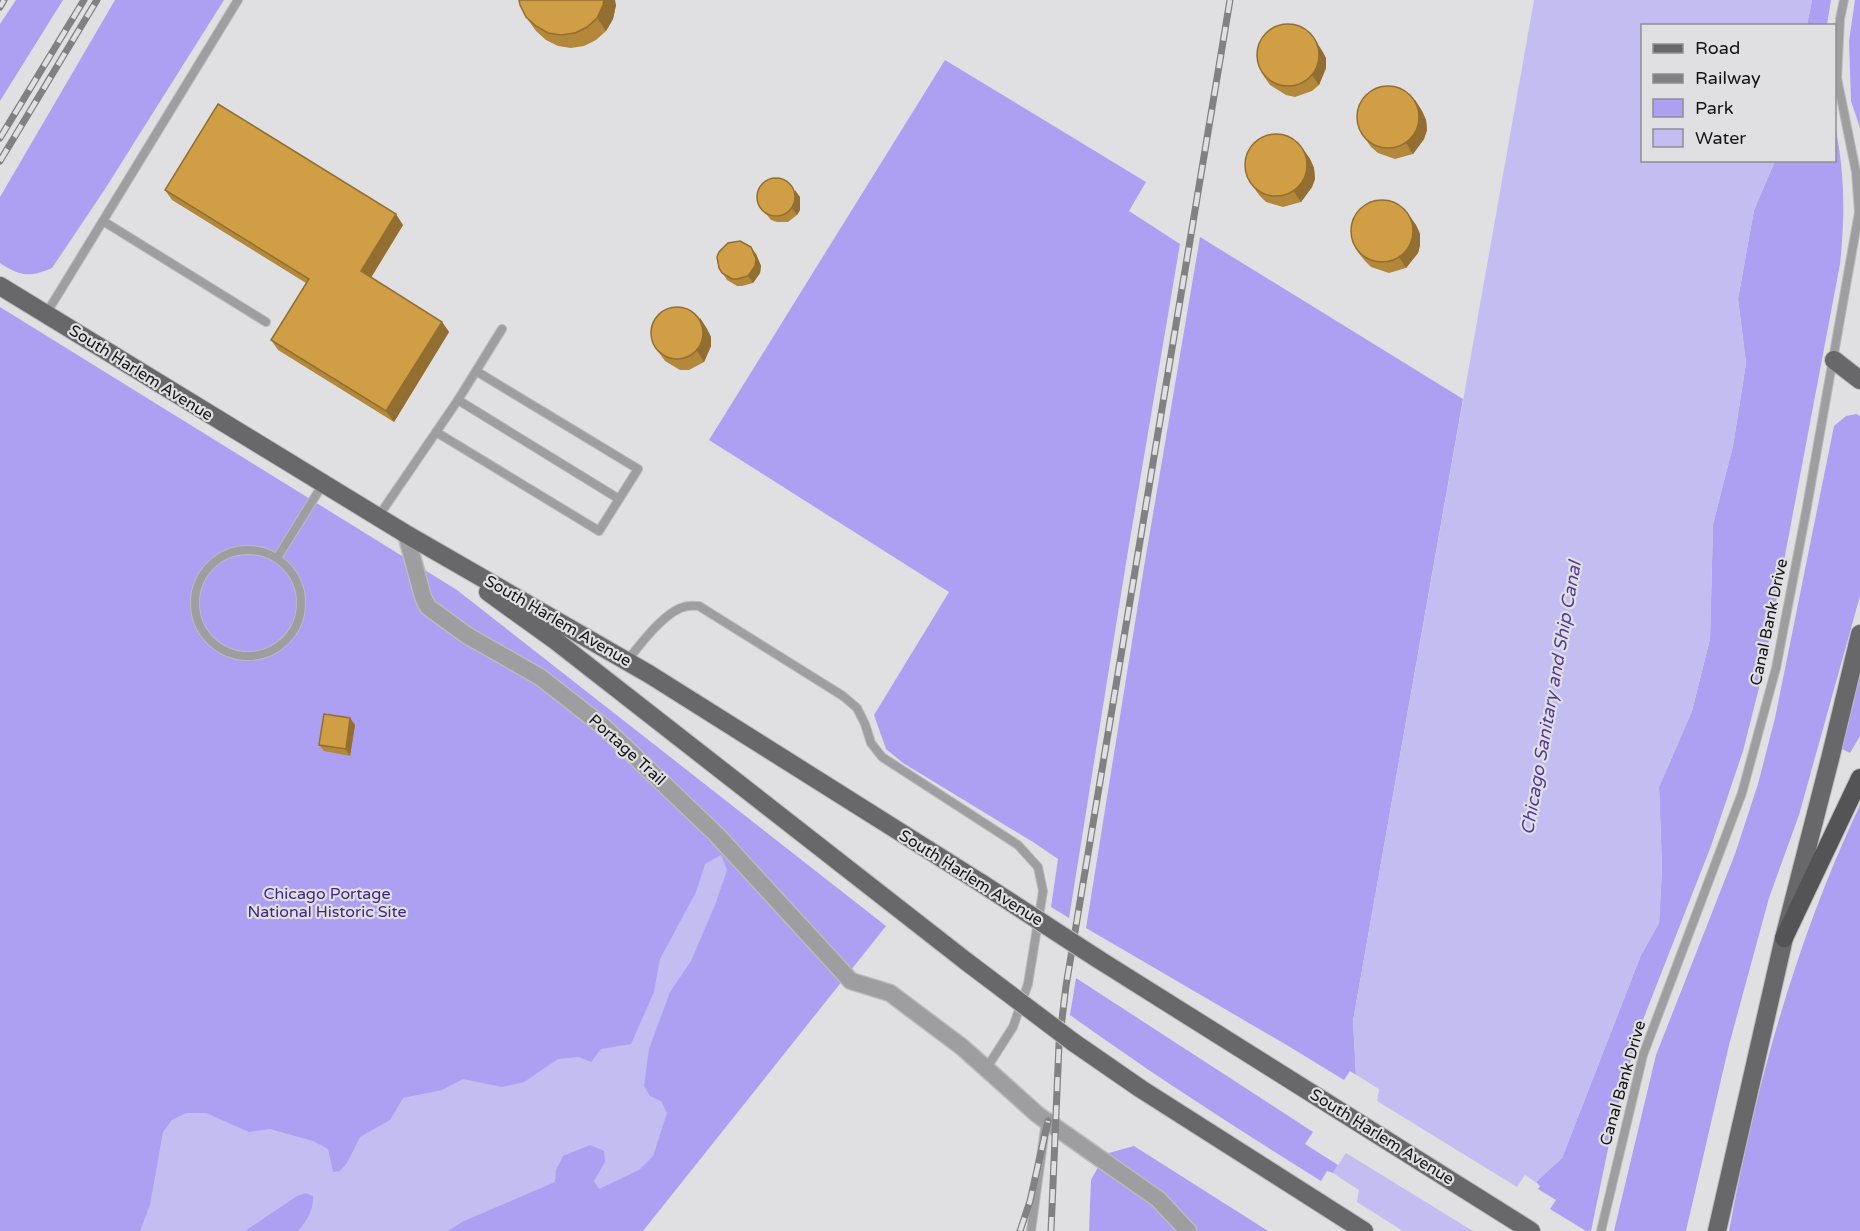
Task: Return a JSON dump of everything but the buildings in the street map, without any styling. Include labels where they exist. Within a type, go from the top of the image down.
[{"type":"highway","points":[[1784,938],[1860,778]]},
{"type":"main road","name":"South Harlem Avenue","points":[[0,286],[378,518],[627,661],[1531,1231]]},
{"type":"main road","points":[[1834,360],[1860,380]]},
{"type":"main road","name":"South Harlem Avenue","points":[[406,534],[556,641],[1052,1027],[1141,1089],[1364,1231]]},
{"type":"main road","points":[[1717,1231],[1784,938],[1860,634]]},
{"type":"street","name":"Portage Trail","points":[[406,534],[423,597],[428,607],[468,636],[540,677],[604,726],[717,835],[850,981],[890,993],[962,1047],[986,1069]]},
{"type":"street","points":[[986,1069],[1046,1121],[1158,1199],[1188,1231]]},
{"type":"lane","points":[[46,314],[238,0]]},
{"type":"lane","name":"Canal Bank Drive","points":[[1601,1231],[1643,1055],[1742,793],[1773,680],[1834,360],[1859,212],[1856,172],[1838,78],[1840,19],[1844,0]]},
{"type":"lane","points":[[103,221],[266,322]]},
{"type":"lane","points":[[378,518],[458,400],[502,329]]},
{"type":"lane","points":[[436,432],[599,531],[638,469],[476,371]]},
{"type":"lane","points":[[458,400],[619,499]]},
{"type":"lane","points":[[277,558],[323,484]]},
{"type":"lane","points":[[240,550],[263,552],[277,558],[292,573],[300,591],[301,607],[298,622],[292,633],[284,643],[263,655],[245,657],[224,651],[208,638],[195,612],[195,598],[202,578],[215,561],[240,550]]},
{"type":"lane","points":[[627,661],[648,633],[665,619],[682,607],[699,606],[843,696],[857,708],[871,743],[882,758],[1018,845],[1038,867],[1043,891],[1029,984],[1013,1027],[986,1069]]},
{"type":"lane","points":[[1031,1231],[1046,1121]]},
{"type":"green space","points":[[16,0],[63,0],[0,101],[0,24]]},
{"type":"green space","points":[[115,0],[224,0],[105,189],[52,268],[31,274],[13,271],[0,263],[0,197]]},
{"type":"green space","points":[[1812,0],[1831,0],[1827,24],[1807,24]]},
{"type":"green space","points":[[1855,0],[1860,0],[1860,128],[1851,101],[1849,41]]},
{"type":"green space","points":[[945,60],[1146,182],[1129,211],[1180,244],[1069,918],[1051,907],[1058,859],[903,763],[886,749],[874,715],[949,592],[709,440]]},
{"type":"green space","points":[[1836,132],[1841,160],[1843,195],[1840,264],[1763,672],[1743,751],[1711,846],[1639,1030],[1613,1125],[1591,1231],[1586,1231],[1550,1209],[1556,1200],[1538,1189],[1540,1186],[1536,1182],[1562,1158],[1641,955],[1659,923],[1662,868],[1659,787],[1692,711],[1710,639],[1713,524],[1733,446],[1746,363],[1738,299],[1754,210],[1775,162],[1836,162]]},
{"type":"green space","points":[[1200,237],[1463,399],[1353,1021],[1356,1075],[1350,1071],[1344,1080],[1086,928]]},
{"type":"green space","name":"Chicago Portage National Historic Site","points":[[0,307],[457,590],[886,926],[643,1231],[0,1231]]},
{"type":"green space","points":[[1856,414],[1860,416],[1860,596],[1799,815],[1769,898],[1729,1045],[1686,1231],[1614,1231],[1656,1055],[1735,854],[1758,784],[1775,718],[1834,426],[1846,416]]},
{"type":"green space","points":[[1860,668],[1860,736],[1850,753],[1840,748]]},
{"type":"green space","points":[[1860,805],[1860,1231],[1729,1231],[1752,1122],[1781,1014],[1816,908]]},
{"type":"green space","points":[[1076,978],[1313,1132],[1305,1144],[1338,1165],[1333,1173],[1327,1171],[1321,1181],[1194,1100],[1070,1015]]},
{"type":"green space","points":[[1134,1146],[1268,1231],[1089,1231],[1091,1180],[1105,1154]]},
{"type":"water","name":"Chicago Sanitary and Ship Canal","points":[[1534,0],[1812,0],[1807,24],[1641,24],[1641,162],[1775,162],[1754,210],[1738,299],[1746,363],[1733,446],[1713,524],[1710,639],[1692,711],[1659,787],[1662,868],[1659,923],[1641,955],[1562,1158],[1536,1182],[1528,1231],[1339,1231],[1359,1191],[1333,1173],[1377,1101],[1379,1090],[1356,1075],[1353,1021]]},
{"type":"water","points":[[721,855],[727,870],[715,905],[691,961],[670,992],[649,1049],[644,1086],[650,1096],[661,1101],[667,1113],[653,1156],[639,1170],[599,1189],[594,1181],[605,1162],[604,1151],[590,1145],[563,1156],[556,1170],[555,1182],[462,1222],[448,1231],[298,1231],[307,1219],[312,1206],[313,1196],[306,1193],[297,1196],[245,1231],[140,1231],[150,1205],[163,1132],[172,1120],[186,1113],[206,1113],[249,1132],[270,1129],[313,1141],[328,1149],[333,1172],[340,1171],[347,1163],[360,1137],[390,1120],[403,1098],[442,1090],[463,1079],[502,1087],[524,1082],[558,1059],[579,1057],[591,1062],[601,1049],[631,1044],[654,992],[660,959],[696,892],[705,864]]},
{"type":"pier","points":[[1353,1073],[1379,1089],[1377,1101],[1517,1187],[1525,1175],[1538,1184],[1531,1231],[1473,1231],[1346,1153],[1338,1165],[1336,1163],[1374,1100],[1376,1091],[1354,1077]]},
{"type":"pier","points":[[1330,1172],[1359,1190],[1357,1202],[1403,1231],[1336,1231],[1356,1197],[1356,1192],[1331,1176]]},
{"type":"railway","points":[[0,7],[4,0]]},
{"type":"railway","points":[[0,138],[84,0]]},
{"type":"railway","points":[[0,161],[97,0]]},
{"type":"railway","points":[[1051,1231],[1059,1044],[1066,986],[1230,0]]},
{"type":"railway","points":[[1020,1231],[1030,1201],[1048,1121]]}]
